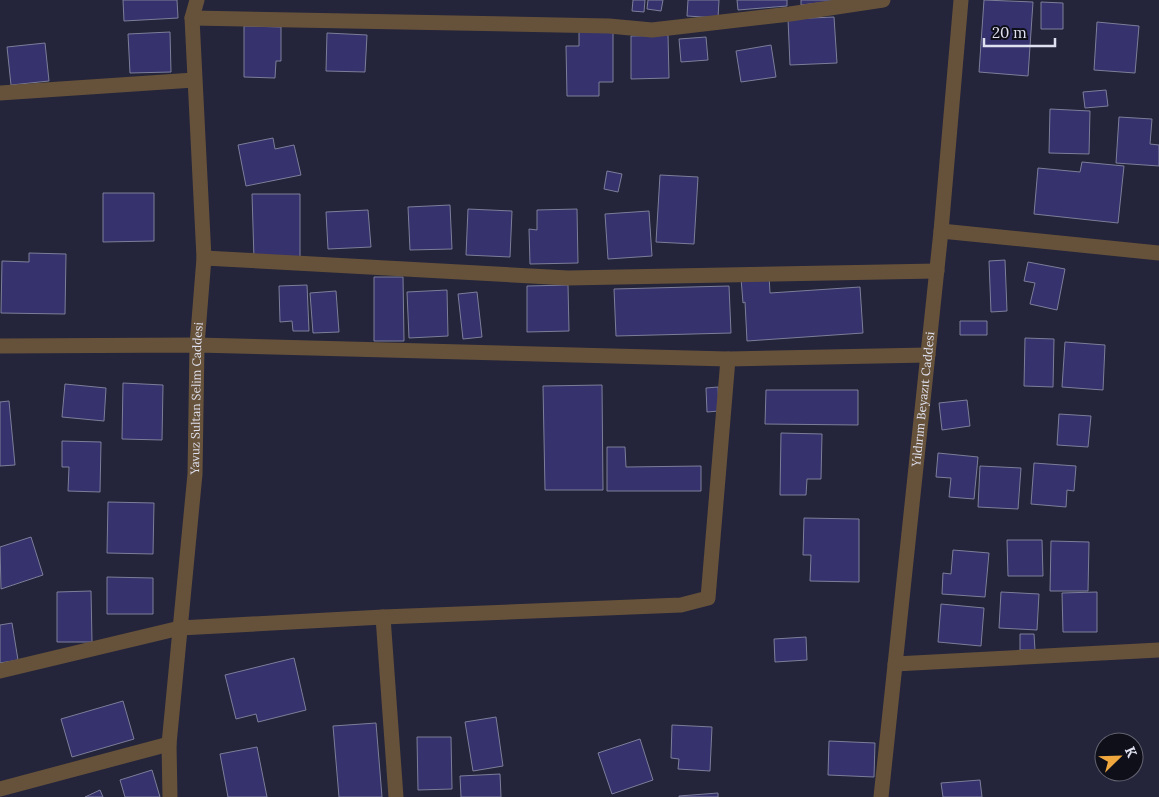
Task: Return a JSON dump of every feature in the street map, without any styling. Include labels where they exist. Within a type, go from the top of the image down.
[{"type":"street","name":"Yavuz Sultan Selim Caddesi","points":[[170,797],[169,744],[195,474],[197,345],[204,258],[192,18],[197,0]]},
{"type":"street","points":[[192,18],[610,26],[652,30],[780,16],[883,0]]},
{"type":"street","name":"Yıldırım Beyazıt Caddesi","points":[[881,797],[937,271],[961,0]]},
{"type":"street","points":[[0,93],[194,80]]},
{"type":"street","points":[[941,231],[1159,253]]},
{"type":"street","points":[[204,258],[568,278],[937,271]]},
{"type":"street","points":[[0,346],[197,345],[728,359],[928,355]]},
{"type":"street","points":[[0,671],[180,628],[383,617],[682,605],[708,598],[728,359]]},
{"type":"street","points":[[383,617],[396,797]]},
{"type":"street","points":[[895,664],[1159,650]]},
{"type":"street","points":[[0,789],[169,744]]},
{"type":"building","points":[[123,0],[177,0],[178,18],[124,21]]},
{"type":"building","points":[[633,0],[645,0],[644,12],[632,11]]},
{"type":"building","points":[[648,0],[663,0],[661,11],[647,9]]},
{"type":"building","points":[[688,0],[719,0],[718,18],[687,16]]},
{"type":"building","points":[[737,0],[787,0],[787,6],[738,10]]},
{"type":"building","points":[[801,0],[837,0],[837,1],[801,5]]},
{"type":"building","points":[[984,0],[1033,2],[1028,76],[979,72]]},
{"type":"building","points":[[1041,2],[1063,3],[1063,29],[1041,29]]},
{"type":"building","points":[[834,17],[837,63],[790,65],[788,19]]},
{"type":"building","points":[[1097,22],[1139,26],[1135,73],[1094,70]]},
{"type":"building","points":[[244,26],[281,27],[281,61],[276,61],[275,78],[244,77]]},
{"type":"building","points":[[579,29],[613,29],[613,82],[599,82],[599,96],[567,96],[566,46],[579,46]]},
{"type":"building","points":[[170,32],[171,72],[130,73],[128,34]]},
{"type":"building","points":[[327,33],[367,35],[365,72],[326,71]]},
{"type":"building","points":[[668,35],[669,78],[631,79],[631,36]]},
{"type":"building","points":[[706,37],[708,60],[681,62],[679,39]]},
{"type":"building","points":[[45,43],[49,81],[11,85],[7,47]]},
{"type":"building","points":[[771,45],[776,77],[741,82],[736,51]]},
{"type":"building","points":[[1106,90],[1108,106],[1085,108],[1083,92]]},
{"type":"building","points":[[1050,109],[1090,111],[1089,154],[1049,153]]},
{"type":"building","points":[[1119,117],[1152,119],[1150,144],[1159,145],[1159,166],[1116,163]]},
{"type":"building","points":[[273,138],[275,149],[294,145],[301,175],[246,186],[238,145]]},
{"type":"building","points":[[1082,162],[1124,166],[1118,223],[1034,214],[1038,168],[1080,172]]},
{"type":"building","points":[[607,171],[622,174],[618,192],[604,189]]},
{"type":"building","points":[[660,175],[698,177],[694,244],[656,242]]},
{"type":"building","points":[[103,193],[154,193],[154,241],[103,242]]},
{"type":"building","points":[[252,194],[300,194],[300,258],[254,259]]},
{"type":"building","points":[[450,205],[452,249],[410,250],[408,207]]},
{"type":"building","points":[[468,209],[512,211],[510,257],[466,255]]},
{"type":"building","points":[[577,209],[578,263],[530,264],[529,229],[537,230],[537,210]]},
{"type":"building","points":[[368,210],[371,247],[328,249],[326,212]]},
{"type":"building","points":[[649,211],[652,256],[608,259],[605,214]]},
{"type":"building","points":[[29,253],[66,254],[65,314],[1,313],[2,261],[29,262]]},
{"type":"building","points":[[1005,260],[1007,311],[991,312],[989,261]]},
{"type":"building","points":[[1028,262],[1065,269],[1057,310],[1030,304],[1035,283],[1024,281]]},
{"type":"building","points":[[769,275],[770,293],[860,287],[863,333],[747,341],[745,302],[743,303],[741,278]]},
{"type":"building","points":[[374,277],[403,277],[404,341],[374,341]]},
{"type":"building","points":[[307,285],[309,331],[293,331],[292,321],[280,322],[279,286]]},
{"type":"building","points":[[568,285],[569,331],[527,332],[527,286]]},
{"type":"building","points":[[729,286],[731,333],[616,336],[614,289]]},
{"type":"building","points":[[447,290],[448,336],[409,338],[407,292]]},
{"type":"building","points":[[336,291],[339,332],[313,333],[310,293]]},
{"type":"building","points":[[477,292],[482,337],[463,339],[458,294]]},
{"type":"building","points":[[960,321],[987,321],[987,335],[960,335]]},
{"type":"building","points":[[1025,338],[1054,339],[1053,387],[1024,386]]},
{"type":"building","points":[[1065,342],[1105,345],[1103,390],[1062,387]]},
{"type":"building","points":[[123,383],[163,385],[162,440],[122,439]]},
{"type":"building","points":[[65,384],[106,388],[104,421],[62,417]]},
{"type":"building","points":[[602,385],[603,490],[545,490],[543,386]]},
{"type":"building","points":[[718,387],[719,411],[707,412],[706,388]]},
{"type":"building","points":[[766,390],[858,390],[858,425],[765,424]]},
{"type":"building","points":[[967,400],[970,426],[942,430],[939,403]]},
{"type":"building","points":[[9,401],[15,465],[0,466],[0,402]]},
{"type":"building","points":[[1059,414],[1091,416],[1088,447],[1057,445]]},
{"type":"building","points":[[781,433],[822,434],[821,479],[807,479],[806,495],[780,495]]},
{"type":"building","points":[[62,441],[101,442],[100,492],[68,491],[69,467],[62,467]]},
{"type":"building","points":[[607,447],[625,447],[626,467],[701,466],[701,491],[607,491]]},
{"type":"building","points":[[938,453],[978,457],[974,499],[949,497],[951,478],[936,477]]},
{"type":"building","points":[[1034,463],[1076,466],[1074,491],[1067,490],[1066,507],[1031,504]]},
{"type":"building","points":[[980,466],[1021,468],[1018,509],[978,507]]},
{"type":"building","points":[[108,502],[154,503],[153,554],[107,553]]},
{"type":"building","points":[[804,518],[859,519],[859,582],[810,581],[811,555],[803,555]]},
{"type":"building","points":[[31,537],[43,575],[1,589],[0,547]]},
{"type":"building","points":[[1007,540],[1042,540],[1043,576],[1008,576]]},
{"type":"building","points":[[1051,541],[1089,542],[1088,591],[1050,591]]},
{"type":"building","points":[[953,550],[989,553],[985,597],[942,594],[943,573],[951,574]]},
{"type":"building","points":[[107,577],[153,578],[153,614],[107,614]]},
{"type":"building","points":[[91,591],[92,642],[57,642],[57,592]]},
{"type":"building","points":[[1001,592],[1039,594],[1037,630],[999,628]]},
{"type":"building","points":[[1097,592],[1097,632],[1063,632],[1062,593]]},
{"type":"building","points":[[941,604],[984,608],[981,646],[938,642]]},
{"type":"building","points":[[12,623],[18,660],[0,663],[0,625]]},
{"type":"building","points":[[1020,634],[1034,634],[1035,650],[1020,650]]},
{"type":"building","points":[[806,637],[807,660],[775,662],[774,639]]},
{"type":"building","points":[[294,658],[306,710],[258,722],[256,714],[236,719],[225,675]]},
{"type":"building","points":[[123,701],[134,739],[72,757],[61,719]]},
{"type":"building","points":[[496,717],[503,766],[473,771],[465,722]]},
{"type":"building","points":[[376,723],[382,797],[339,797],[333,726]]},
{"type":"building","points":[[672,725],[712,727],[710,771],[678,769],[679,759],[671,758]]},
{"type":"building","points":[[417,737],[451,737],[452,789],[418,790]]},
{"type":"building","points":[[640,739],[653,780],[612,794],[598,753]]},
{"type":"building","points":[[829,741],[875,743],[874,777],[828,775]]},
{"type":"building","points":[[257,747],[267,797],[228,797],[220,754]]},
{"type":"building","points":[[152,770],[160,797],[125,797],[120,780]]},
{"type":"building","points":[[500,774],[501,797],[461,797],[460,776]]},
{"type":"building","points":[[980,780],[982,797],[943,797],[941,783]]},
{"type":"building","points":[[100,790],[103,797],[85,797]]},
{"type":"building","points":[[718,793],[718,797],[679,797],[679,796]]}]
